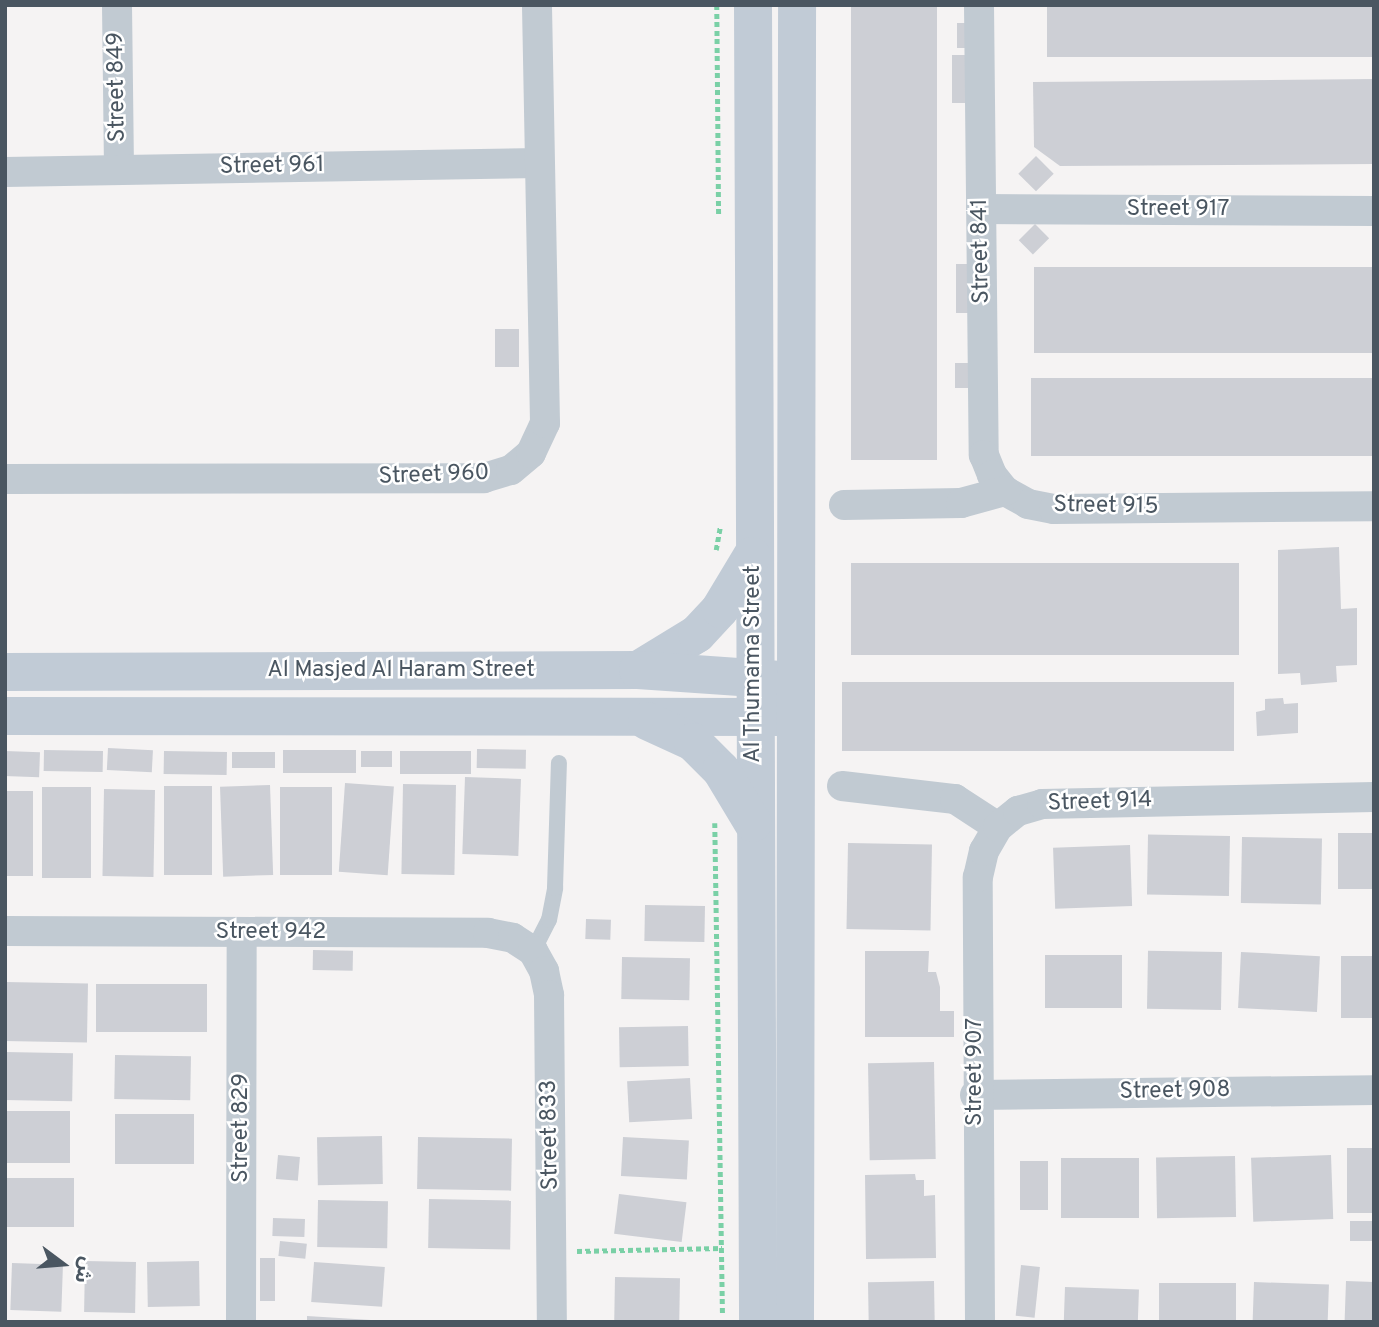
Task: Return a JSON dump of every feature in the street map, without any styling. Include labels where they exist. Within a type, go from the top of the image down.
[{"type":"street","name":"Street 849","points":[[117,5],[119,169]]},
{"type":"street","name":"Street 960","points":[[5,480],[484,478],[511,470],[531,453],[545,423],[537,5]]},
{"type":"street","name":"Al Thumama Street","points":[[753,5],[753,678]]},
{"type":"street","name":"Al Thumama Street","points":[[795,1322],[794,1133],[780,708],[797,5]]},
{"type":"street","name":"Street 841","points":[[979,5],[984,455],[992,475],[1005,491]]},
{"type":"street","name":"Street 961","points":[[5,172],[539,163]]},
{"type":"street","name":"Street 917","points":[[981,209],[1374,211]]},
{"type":"street","points":[[844,505],[961,503],[1005,491]]},
{"type":"street","name":"Street 915","points":[[1005,491],[1028,504],[1054,509],[1374,506]]},
{"type":"street","points":[[638,670],[696,634],[740,581],[754,550]]},
{"type":"street","name":"Al Masjed Al Haram Street","points":[[5,672],[638,670],[753,678],[780,708]]},
{"type":"street","name":"Al Thumama Street","points":[[758,1322],[756,829],[780,708]]},
{"type":"street","name":"Al Masjed Al Haram Street","points":[[5,716],[636,715],[780,708]]},
{"type":"street","points":[[636,715],[693,742],[721,770],[756,829]]},
{"type":"street","points":[[842,786],[955,799],[998,827]]},
{"type":"street","name":"Street 914","points":[[998,827],[1018,811],[1042,804],[1374,797]]},
{"type":"street","name":"Street 907","points":[[980,1322],[975,1095],[978,877],[984,851],[998,827]]},
{"type":"street","name":"Street 942","points":[[5,931],[488,933],[513,938],[533,951]]},
{"type":"street","name":"Street 829","points":[[241,1322],[242,933]]},
{"type":"street","name":"Street 833","points":[[533,951],[544,971],[549,995],[552,1322]]},
{"type":"street","name":"Street 908","points":[[975,1095],[1374,1090]]},
{"type":"lane","points":[[533,951],[549,920],[555,888],[559,763]]},
{"type":"path","points":[[552,1252],[758,1247]]},
{"type":"building","points":[[851,5],[937,5],[937,460],[851,460]]},
{"type":"building","points":[[1047,5],[1374,5],[1374,57],[1047,57]]},
{"type":"building","points":[[957,23],[968,23],[968,48],[957,48]]},
{"type":"building","points":[[952,55],[970,55],[970,103],[952,103]]},
{"type":"building","points":[[1374,79],[1374,164],[1060,166],[1034,147],[1033,82]]},
{"type":"building","points":[[1036,156],[1054,174],[1036,191],[1018,174]]},
{"type":"building","points":[[1035,224],[1049,238],[1033,254],[1019,240]]},
{"type":"building","points":[[956,264],[970,264],[970,313],[956,313]]},
{"type":"building","points":[[1034,267],[1374,267],[1374,353],[1034,353]]},
{"type":"building","points":[[495,329],[519,329],[519,367],[495,367]]},
{"type":"building","points":[[955,363],[971,363],[971,388],[955,388]]},
{"type":"building","points":[[1031,378],[1374,378],[1374,456],[1031,456]]},
{"type":"building","points":[[1339,547],[1341,609],[1357,608],[1357,665],[1336,666],[1337,682],[1301,685],[1300,673],[1278,674],[1278,550]]},
{"type":"building","points":[[851,563],[1239,563],[1239,655],[851,655]]},
{"type":"building","points":[[842,682],[1234,682],[1234,751],[842,751]]},
{"type":"building","points":[[1283,698],[1284,704],[1298,703],[1298,733],[1257,736],[1256,712],[1265,710],[1265,699]]},
{"type":"building","points":[[108,748],[153,750],[152,772],[107,770]]},
{"type":"building","points":[[477,749],[526,750],[526,769],[477,768]]},
{"type":"building","points":[[44,750],[103,751],[103,772],[44,771]]},
{"type":"building","points":[[283,750],[356,750],[356,773],[283,773]]},
{"type":"building","points":[[5,751],[40,752],[39,777],[5,776]]},
{"type":"building","points":[[164,751],[227,752],[227,775],[164,774]]},
{"type":"building","points":[[361,751],[392,751],[392,767],[361,767]]},
{"type":"building","points":[[400,751],[471,751],[471,774],[400,774]]},
{"type":"building","points":[[232,752],[275,752],[275,768],[232,768]]},
{"type":"building","points":[[465,777],[521,779],[518,856],[462,854]]},
{"type":"building","points":[[345,783],[394,786],[388,875],[339,872]]},
{"type":"building","points":[[403,784],[456,785],[454,875],[401,874]]},
{"type":"building","points":[[270,785],[273,875],[223,877],[220,787]]},
{"type":"building","points":[[164,786],[212,786],[212,875],[164,875]]},
{"type":"building","points":[[42,787],[91,787],[91,878],[42,878]]},
{"type":"building","points":[[280,787],[332,787],[332,875],[280,875]]},
{"type":"building","points":[[104,789],[155,790],[153,877],[102,876]]},
{"type":"building","points":[[5,791],[33,791],[33,876],[5,876]]},
{"type":"building","points":[[1338,833],[1374,833],[1374,889],[1338,889]]},
{"type":"building","points":[[1148,835],[1230,836],[1229,896],[1147,895]]},
{"type":"building","points":[[1242,837],[1322,838],[1321,904],[1241,903]]},
{"type":"building","points":[[848,843],[932,844],[930,930],[846,929]]},
{"type":"building","points":[[1130,845],[1132,906],[1055,909],[1053,848]]},
{"type":"building","points":[[645,905],[705,906],[704,942],[644,941]]},
{"type":"building","points":[[586,919],[611,920],[610,940],[585,939]]},
{"type":"building","points":[[313,950],[353,951],[353,971],[313,970]]},
{"type":"building","points":[[865,951],[929,951],[928,972],[936,972],[940,987],[940,1011],[954,1011],[954,1037],[865,1037]]},
{"type":"building","points":[[1148,951],[1222,952],[1221,1010],[1147,1009]]},
{"type":"building","points":[[1241,952],[1320,956],[1317,1012],[1238,1008]]},
{"type":"building","points":[[1045,955],[1122,955],[1122,1008],[1045,1008]]},
{"type":"building","points":[[1341,956],[1374,956],[1374,1018],[1341,1018]]},
{"type":"building","points":[[622,957],[690,958],[689,1000],[621,999]]},
{"type":"building","points":[[5,982],[88,983],[87,1042],[5,1041]]},
{"type":"building","points":[[96,984],[207,984],[207,1032],[96,1032]]},
{"type":"building","points":[[688,1026],[689,1066],[620,1067],[619,1027]]},
{"type":"building","points":[[5,1052],[73,1053],[72,1101],[5,1100]]},
{"type":"building","points":[[115,1055],[191,1056],[190,1100],[114,1099]]},
{"type":"building","points":[[934,1062],[936,1159],[870,1160],[868,1063]]},
{"type":"building","points":[[690,1078],[692,1119],[629,1122],[627,1081]]},
{"type":"building","points":[[5,1111],[70,1111],[70,1163],[5,1163]]},
{"type":"building","points":[[115,1114],[194,1114],[194,1164],[115,1164]]},
{"type":"building","points":[[382,1136],[383,1184],[318,1185],[317,1137]]},
{"type":"building","points":[[418,1137],[512,1139],[511,1191],[417,1189]]},
{"type":"building","points":[[623,1137],[689,1140],[687,1179],[621,1176]]},
{"type":"building","points":[[1347,1148],[1374,1148],[1374,1213],[1347,1213]]},
{"type":"building","points":[[278,1155],[300,1157],[298,1181],[276,1179]]},
{"type":"building","points":[[1331,1155],[1333,1219],[1253,1222],[1251,1158]]},
{"type":"building","points":[[1235,1156],[1236,1217],[1157,1218],[1156,1157]]},
{"type":"building","points":[[1061,1158],[1139,1158],[1139,1218],[1061,1218]]},
{"type":"building","points":[[1020,1161],[1048,1161],[1048,1210],[1020,1210]]},
{"type":"building","points":[[915,1174],[916,1180],[924,1180],[924,1196],[935,1195],[936,1258],[866,1259],[865,1175]]},
{"type":"building","points":[[5,1178],[74,1178],[74,1227],[5,1227]]},
{"type":"building","points":[[619,1194],[686,1202],[682,1242],[614,1234]]},
{"type":"building","points":[[429,1199],[511,1200],[510,1249],[428,1248]]},
{"type":"building","points":[[318,1200],[388,1201],[387,1248],[317,1247]]},
{"type":"building","points":[[273,1218],[305,1219],[304,1237],[272,1236]]},
{"type":"building","points":[[1350,1221],[1374,1221],[1374,1241],[1350,1241]]},
{"type":"building","points":[[280,1241],[307,1244],[305,1259],[278,1256]]},
{"type":"building","points":[[260,1258],[275,1258],[275,1301],[260,1301]]},
{"type":"building","points":[[85,1261],[136,1262],[135,1313],[84,1312]]},
{"type":"building","points":[[199,1261],[200,1306],[148,1307],[147,1262]]},
{"type":"building","points":[[314,1262],[385,1267],[382,1307],[311,1302]]},
{"type":"building","points":[[12,1263],[63,1265],[61,1312],[10,1310]]},
{"type":"building","points":[[1021,1265],[1040,1267],[1035,1318],[1016,1316]]},
{"type":"building","points":[[615,1277],[680,1278],[679,1322],[614,1322]]},
{"type":"building","points":[[934,1281],[935,1322],[869,1322],[868,1282]]},
{"type":"building","points":[[1346,1281],[1374,1282],[1373,1322],[1345,1322]]},
{"type":"building","points":[[1254,1282],[1329,1285],[1328,1322],[1253,1322]]},
{"type":"building","points":[[1159,1283],[1236,1283],[1236,1322],[1159,1322]]},
{"type":"building","points":[[1065,1287],[1139,1290],[1138,1322],[1064,1322]]},
{"type":"building","points":[[307,1316],[371,1320],[371,1322],[307,1322]]}]
